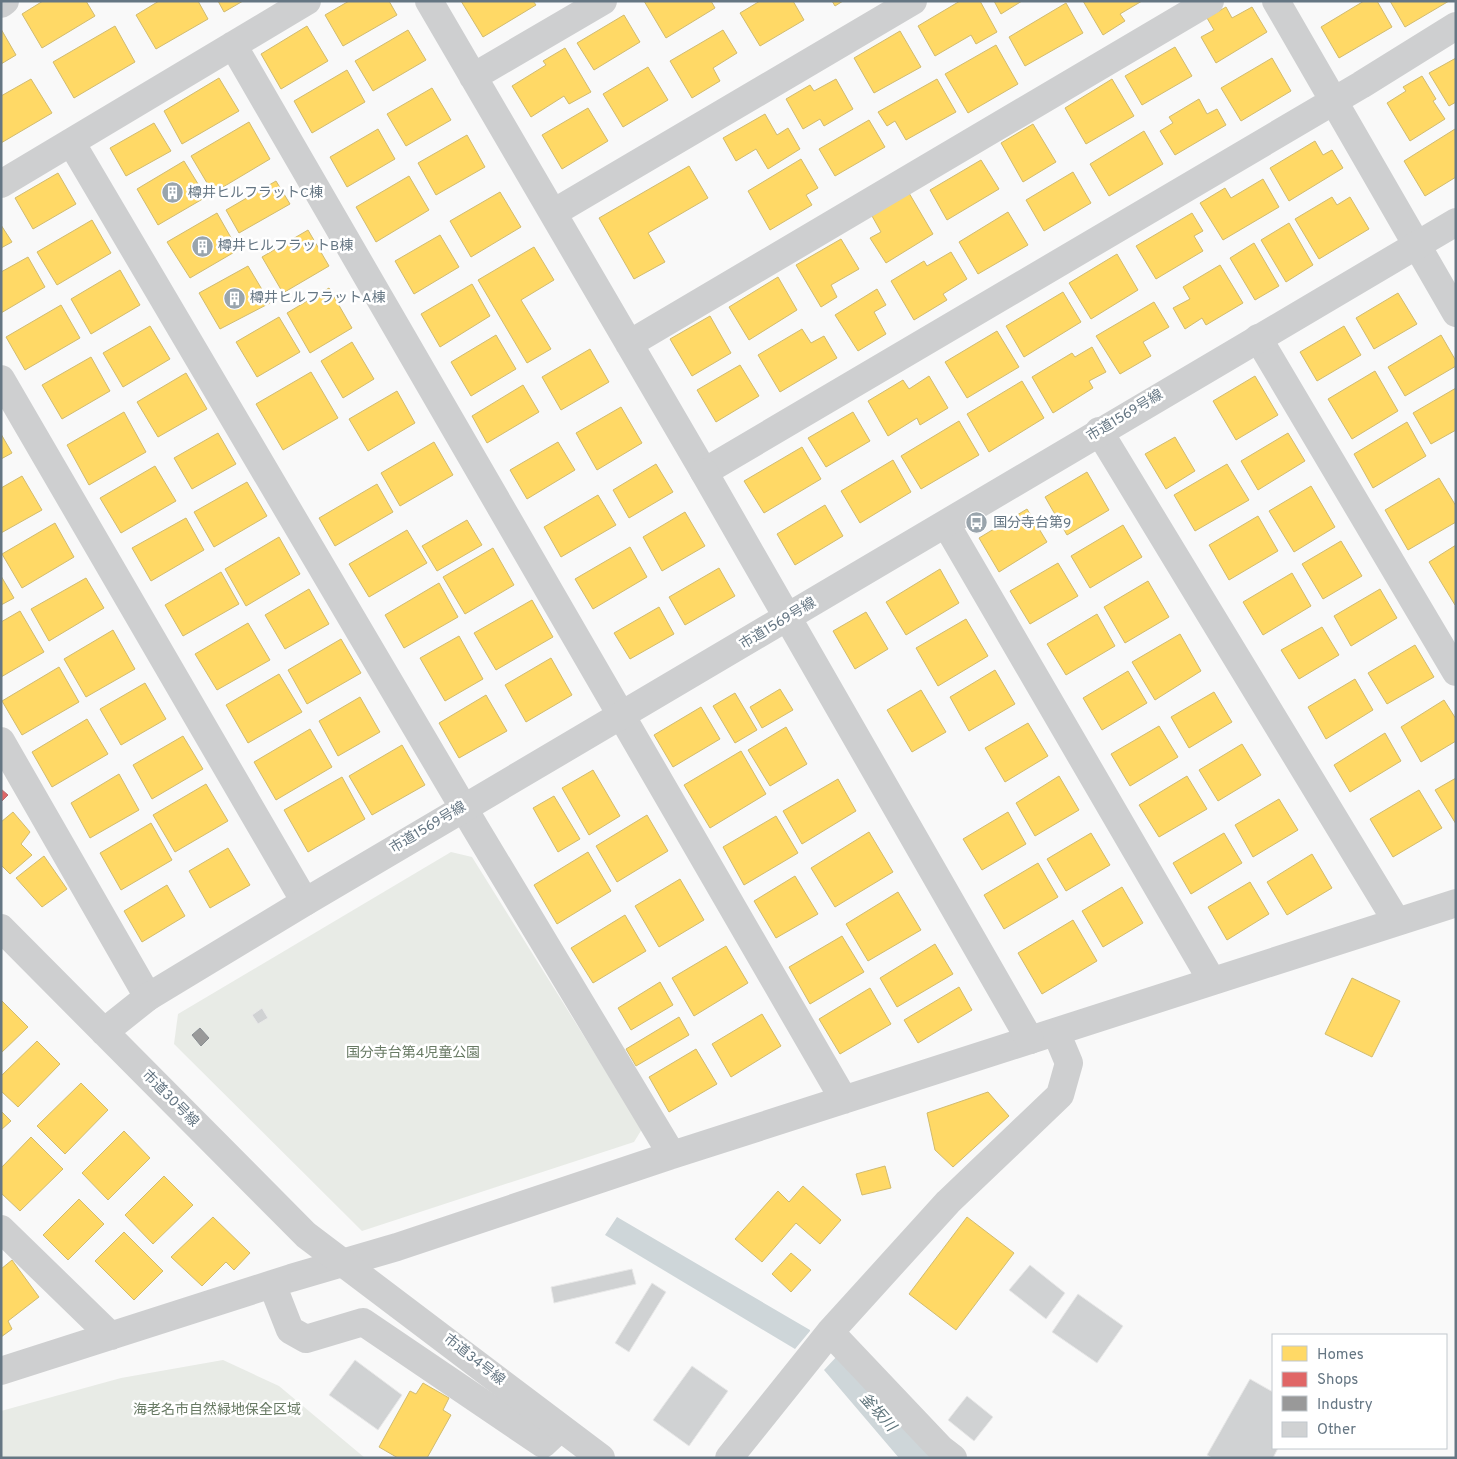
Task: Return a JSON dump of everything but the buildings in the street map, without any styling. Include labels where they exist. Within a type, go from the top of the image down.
[{"type":"street","points":[[1,4],[5,1]]},
{"type":"street","points":[[1,184],[307,1]]},
{"type":"street","points":[[429,1],[789,617],[1043,1036],[1069,1063],[1060,1095],[948,1202],[830,1332],[728,1458]]},
{"type":"street","points":[[473,77],[603,1]]},
{"type":"street","points":[[553,213],[913,1]]},
{"type":"street","points":[[629,344],[1210,1]]},
{"type":"street","points":[[1276,1],[1456,313]]},
{"type":"street","points":[[704,472],[1456,26]]},
{"type":"street","points":[[233,45],[844,1100]]},
{"type":"street","points":[[71,142],[463,807],[672,1155]]},
{"type":"street","name":"市道1569号線","points":[[104,1032],[148,997],[463,807],[789,617],[1456,222]]},
{"type":"street","points":[[1258,338],[1456,672]]},
{"type":"street","points":[[1,379],[305,902]]},
{"type":"street","points":[[1099,432],[1397,922]]},
{"type":"street","points":[[946,524],[1212,982]]},
{"type":"street","points":[[1,741],[148,997]]},
{"type":"street","points":[[1,1370],[272,1284],[345,1263],[672,1155],[1456,903]]},
{"type":"street","name":"市道30号線","points":[[1,928],[306,1235],[345,1263]]},
{"type":"street","points":[[1,1228],[110,1336]]},
{"type":"street","name":"市道34号線","points":[[345,1263],[601,1458]]},
{"type":"street","points":[[272,1284],[290,1330],[306,1339],[363,1322],[543,1444],[560,1428]]},
{"type":"street","points":[[830,1332],[940,1448],[953,1458]]},
{"type":"green space","name":"国分寺台第4児童公園","points":[[451,852],[472,857],[642,1129],[634,1142],[362,1231],[174,1044],[178,1014]]},
{"type":"green space","name":"海老名市自然緑地保全区域","points":[[223,1360],[279,1386],[365,1458],[1,1458],[1,1411],[121,1378]]},
{"type":"water","points":[[617,1217],[810,1331],[795,1349],[605,1235]]},
{"type":"water","name":"釜坂川","points":[[840,1353],[935,1458],[899,1458],[824,1370]]},
{"type":"place","name":"樽井ヒルフラットC棟","points":[[172,193]]},
{"type":"place","name":"樽井ヒルフラットB棟","points":[[202,246]]},
{"type":"place","name":"樽井ヒルフラットA棟","points":[[234,298]]},
{"type":"place","name":"国分寺台第9","points":[[977,523]]}]
